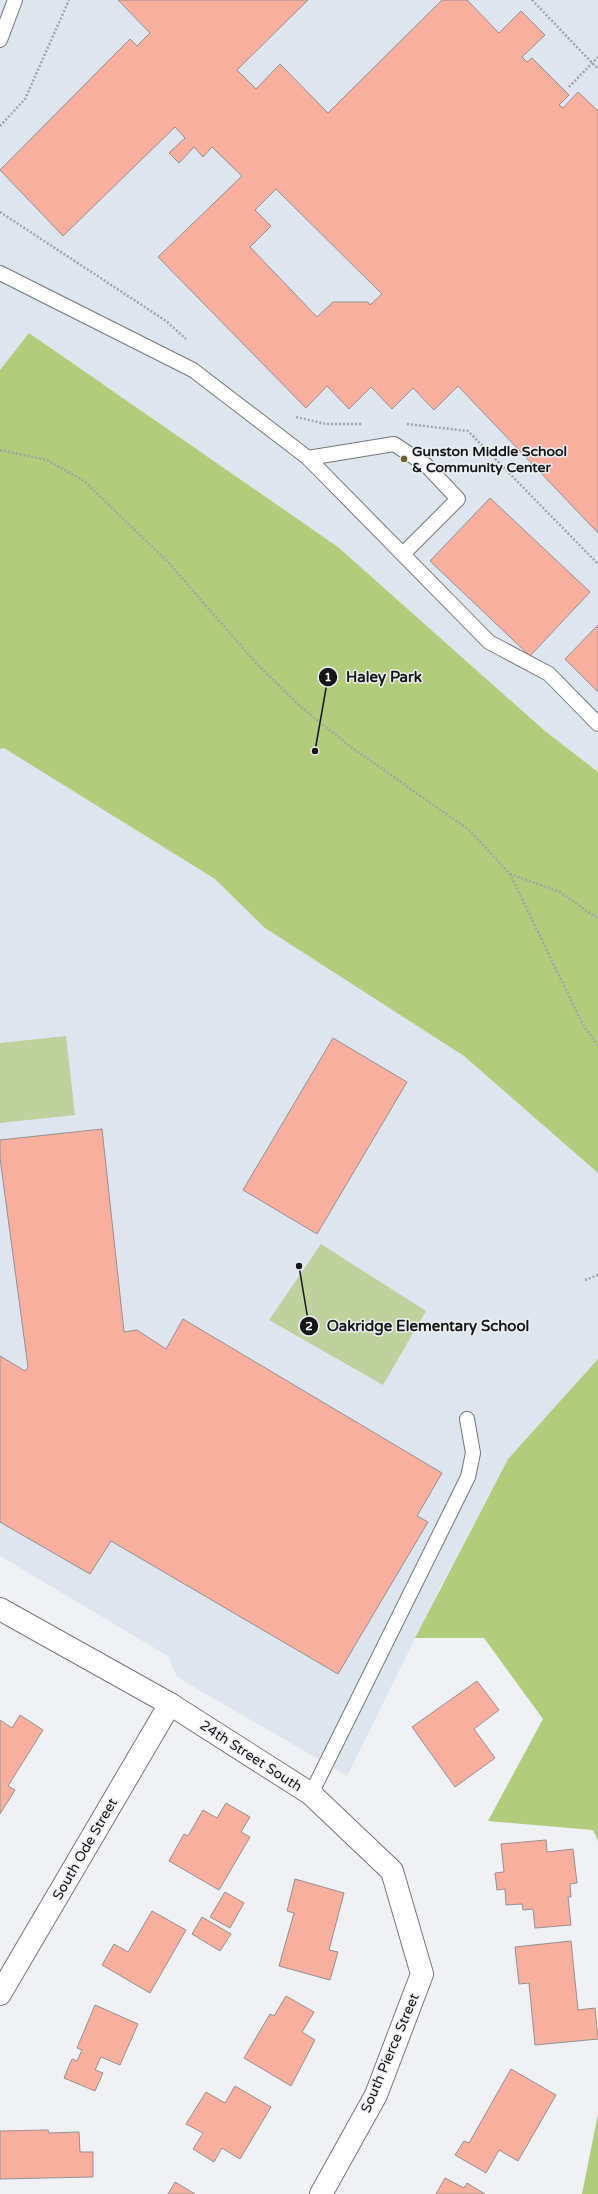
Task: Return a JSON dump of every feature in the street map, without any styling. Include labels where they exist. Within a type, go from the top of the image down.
[{"type":"street","name":"24th Street South","points":[[0,1609],[170,1704],[311,1794],[392,1871],[422,1974]]},
{"type":"street","name":"South Ode Street","points":[[0,1994],[170,1704]]},
{"type":"street","name":"South Pierce Street","points":[[320,2194],[376,2095],[422,1974]]},
{"type":"lane","points":[[0,40],[16,0]]},
{"type":"lane","points":[[0,274],[193,370],[308,458],[489,642],[549,674],[598,724]]},
{"type":"lane","points":[[308,458],[394,444],[426,465],[458,499],[403,554]]},
{"type":"lane","points":[[311,1794],[468,1477],[473,1453],[467,1419]]},
{"type":"path","points":[[0,126],[25,100],[69,0]]},
{"type":"path","points":[[532,0],[598,69]]},
{"type":"path","points":[[569,86],[598,57]]},
{"type":"path","points":[[0,212],[166,321],[189,342]]},
{"type":"path","points":[[292,414],[298,419],[326,424],[364,424]]},
{"type":"path","points":[[402,424],[468,431],[598,564]]},
{"type":"path","points":[[0,450],[47,460],[84,481],[166,560],[257,664],[302,708],[352,747],[469,830],[510,874],[583,1025],[598,1045]]},
{"type":"path","points":[[510,874],[560,892],[598,919]]},
{"type":"path","points":[[585,1280],[598,1275]]},
{"type":"shaded area","name":"Gunston Middle School & Community Center","points":[[0,0],[598,0],[598,772],[545,731],[338,547],[29,333],[0,370]]},
{"type":"shaded area","points":[[0,715],[258,877],[598,1173],[598,1359],[508,1459],[443,1582],[347,1776],[177,1677],[168,1656],[0,1556]]},
{"type":"green space","points":[[29,333],[338,547],[545,731],[598,772],[598,1173],[464,1056],[265,928],[215,879],[4,748],[0,749],[0,370]]},
{"type":"green space","points":[[66,1036],[75,1115],[0,1123],[0,1043]]},
{"type":"green space","points":[[321,1244],[426,1311],[383,1385],[269,1320]]},
{"type":"green space","points":[[598,1359],[598,1841],[593,1830],[488,1821],[543,1719],[484,1638],[415,1638],[508,1459]]},
{"type":"green space","points":[[598,2114],[598,2194],[582,2194]]},
{"type":"building","points":[[118,0],[308,0],[237,70],[256,89],[280,64],[328,113],[442,0],[467,0],[499,33],[521,11],[545,35],[522,57],[527,62],[532,58],[569,95],[559,105],[563,108],[578,92],[598,111],[598,533],[458,386],[434,410],[413,388],[392,409],[371,387],[349,409],[327,386],[306,408],[158,257],[242,176],[212,147],[203,157],[194,147],[179,163],[169,153],[185,138],[175,127],[63,236],[0,170],[130,39],[137,46],[150,33]],"holes":[[[276,189],[382,294],[370,305],[368,302],[333,302],[317,317],[250,247],[271,226],[255,210]]]},
{"type":"building","points":[[490,498],[590,592],[530,656],[430,561]]},
{"type":"building","points":[[598,625],[598,692],[565,659]]},
{"type":"building","points":[[333,1038],[407,1082],[317,1234],[243,1190]]},
{"type":"building","points":[[102,1129],[124,1332],[137,1330],[166,1349],[183,1319],[442,1473],[417,1516],[428,1522],[338,1674],[111,1541],[90,1574],[0,1522],[0,1356],[25,1371],[28,1367],[0,1158],[0,1140]]},
{"type":"building","points":[[477,1681],[499,1710],[474,1729],[495,1758],[455,1787],[412,1727]]},
{"type":"building","points":[[20,1715],[43,1730],[8,1786],[15,1790],[0,1814],[0,1720],[12,1728]]},
{"type":"building","points":[[226,1803],[250,1817],[241,1832],[250,1837],[219,1890],[169,1861],[184,1834],[188,1836],[203,1810],[217,1818]]},
{"type":"building","points":[[546,1840],[547,1852],[573,1849],[577,1883],[570,1884],[571,1897],[568,1897],[571,1925],[535,1928],[533,1909],[523,1910],[522,1904],[506,1905],[505,1889],[497,1890],[495,1873],[504,1872],[501,1844]]},
{"type":"building","points":[[295,1879],[344,1893],[329,1950],[338,1952],[330,1980],[279,1966],[294,1913],[287,1911]]},
{"type":"building","points":[[225,1892],[244,1903],[230,1928],[210,1917]]},
{"type":"building","points":[[152,1911],[186,1930],[150,1993],[102,1965],[114,1944],[128,1952]]},
{"type":"building","points":[[202,1917],[231,1934],[220,1951],[192,1934]]},
{"type":"building","points":[[571,1941],[578,2010],[595,2008],[598,2039],[535,2045],[529,1983],[519,1984],[515,1947]]},
{"type":"building","points":[[286,1996],[314,2012],[302,2032],[315,2040],[291,2086],[244,2058],[270,2014],[274,2016]]},
{"type":"building","points":[[95,2005],[138,2024],[120,2065],[101,2057],[95,2070],[103,2073],[95,2091],[64,2078],[72,2059],[77,2061],[82,2050],[77,2048]]},
{"type":"building","points":[[511,2069],[556,2095],[518,2161],[499,2150],[486,2173],[455,2155],[464,2141],[469,2143]]},
{"type":"building","points":[[235,2086],[271,2107],[240,2159],[222,2148],[214,2162],[193,2149],[203,2133],[186,2124],[206,2092],[225,2103]]},
{"type":"building","points":[[48,2130],[49,2133],[79,2132],[80,2152],[93,2152],[93,2177],[0,2179],[0,2131]]},
{"type":"building","points":[[445,2178],[464,2188],[467,2183],[485,2194],[436,2194]]},
{"type":"building","points":[[175,2182],[195,2194],[168,2194]]},
{"type":"place","name":"Gunston Middle School & Community Center","points":[[404,459]]},
{"type":"place","name":"Haley Park","points":[[315,751]]},
{"type":"place","name":"Oakridge Elementary School","points":[[299,1266]]}]
